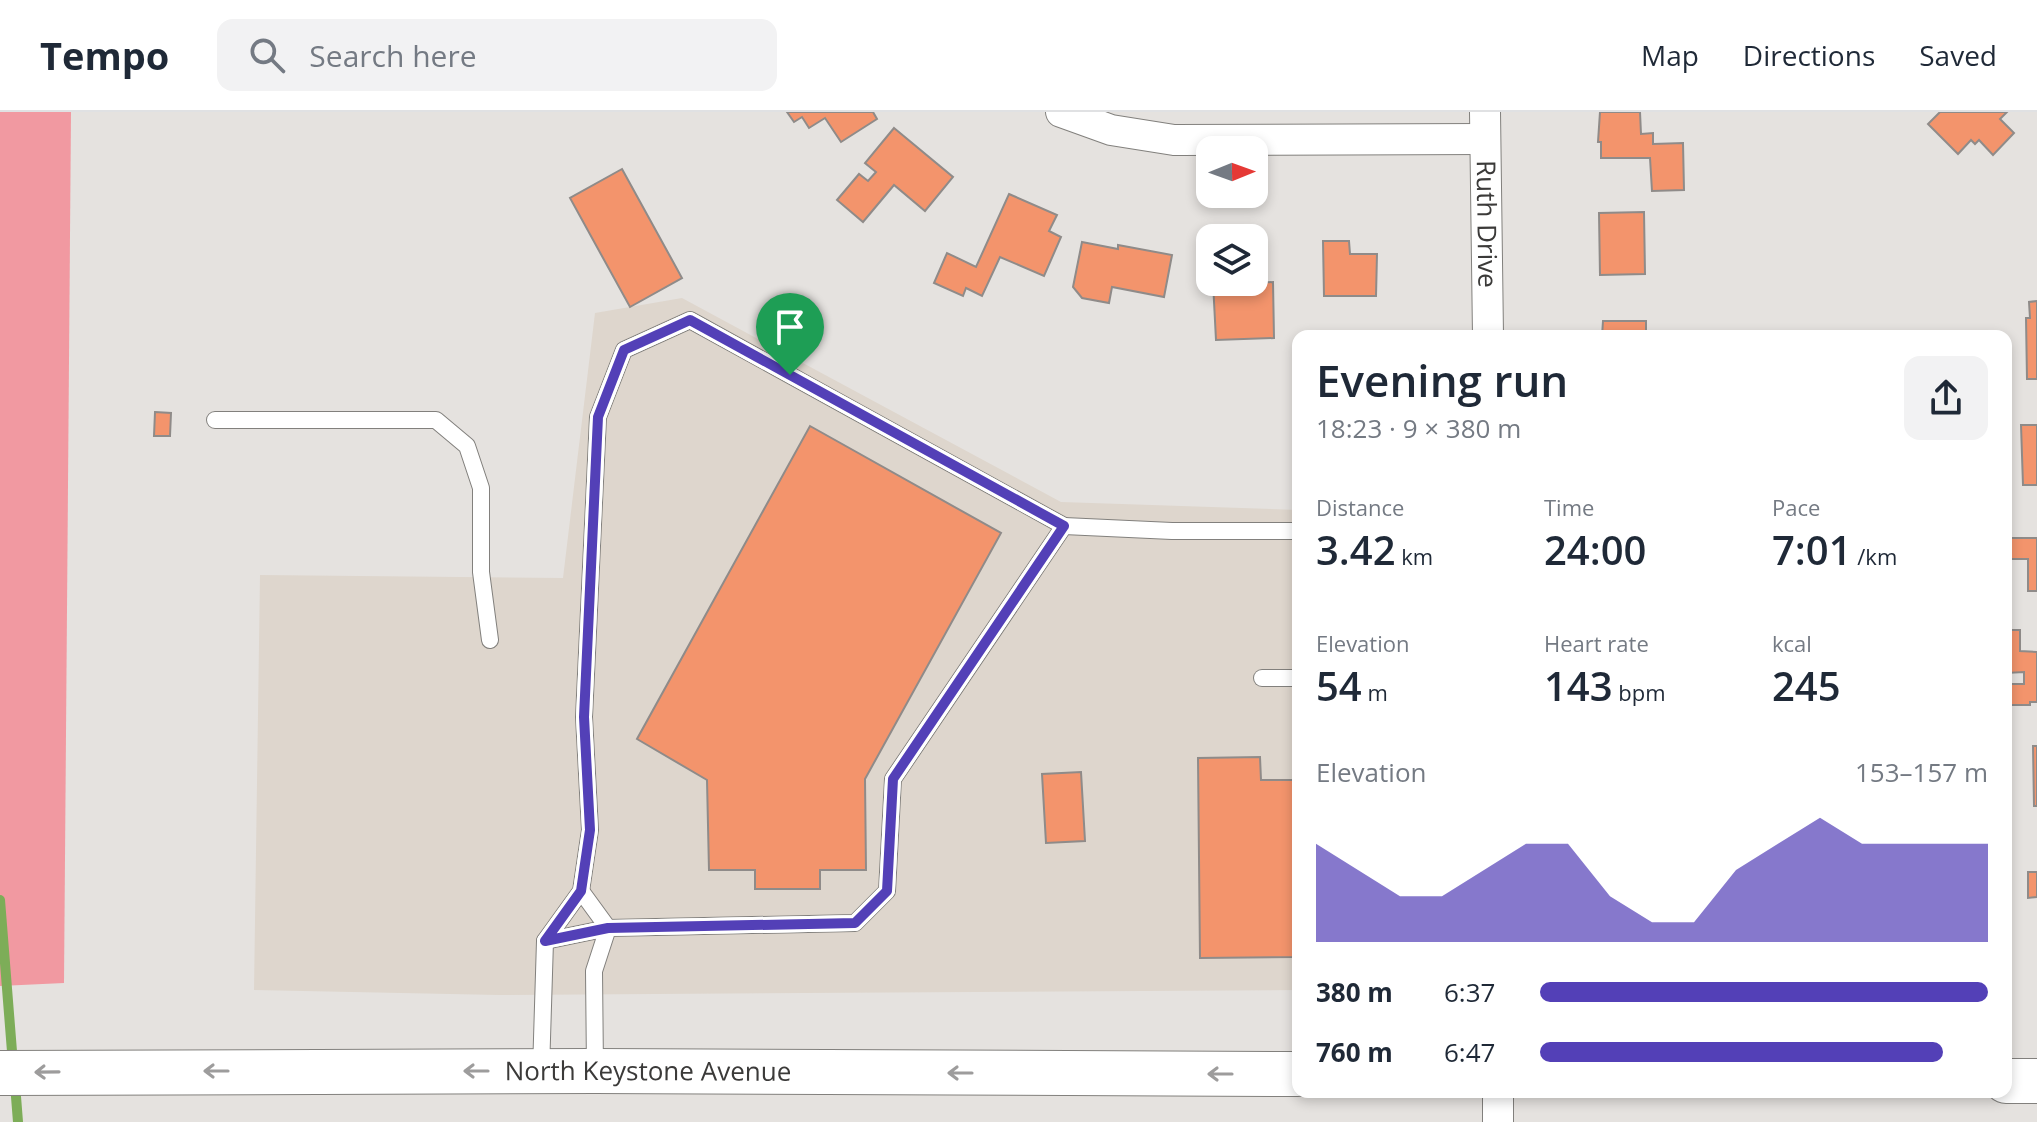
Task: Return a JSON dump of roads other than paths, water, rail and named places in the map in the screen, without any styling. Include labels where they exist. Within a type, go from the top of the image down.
[{"type":"main road","name":"North Keystone Avenue","points":[[0,1073],[595,1071],[1292,1074]]},
{"type":"main road","points":[[2012,1081],[2037,1081]]},
{"type":"street","points":[[1061,112],[1111,130],[1174,140],[1485,126]]},
{"type":"street","name":"Ruth Drive","points":[[1485,126],[1488,330]]},
{"type":"street","points":[[1498,1098],[1498,1122]]},
{"type":"lane","points":[[541,1071],[545,941],[581,891],[590,830],[584,717],[598,417],[624,350],[690,320],[1064,526],[1172,531],[1292,531]]},
{"type":"lane","points":[[215,420],[436,420],[467,446],[481,488],[481,572],[490,640]]},
{"type":"lane","points":[[545,941],[608,928],[855,923],[887,891],[893,779],[1064,526]]},
{"type":"lane","points":[[1262,678],[1292,678]]},
{"type":"lane","points":[[581,891],[608,928]]},
{"type":"lane","points":[[595,1071],[594,971],[608,928]]},
{"type":"waterway","points":[[0,900],[13,1064]]},
{"type":"waterway","points":[[15,1084],[18,1122]]}]
